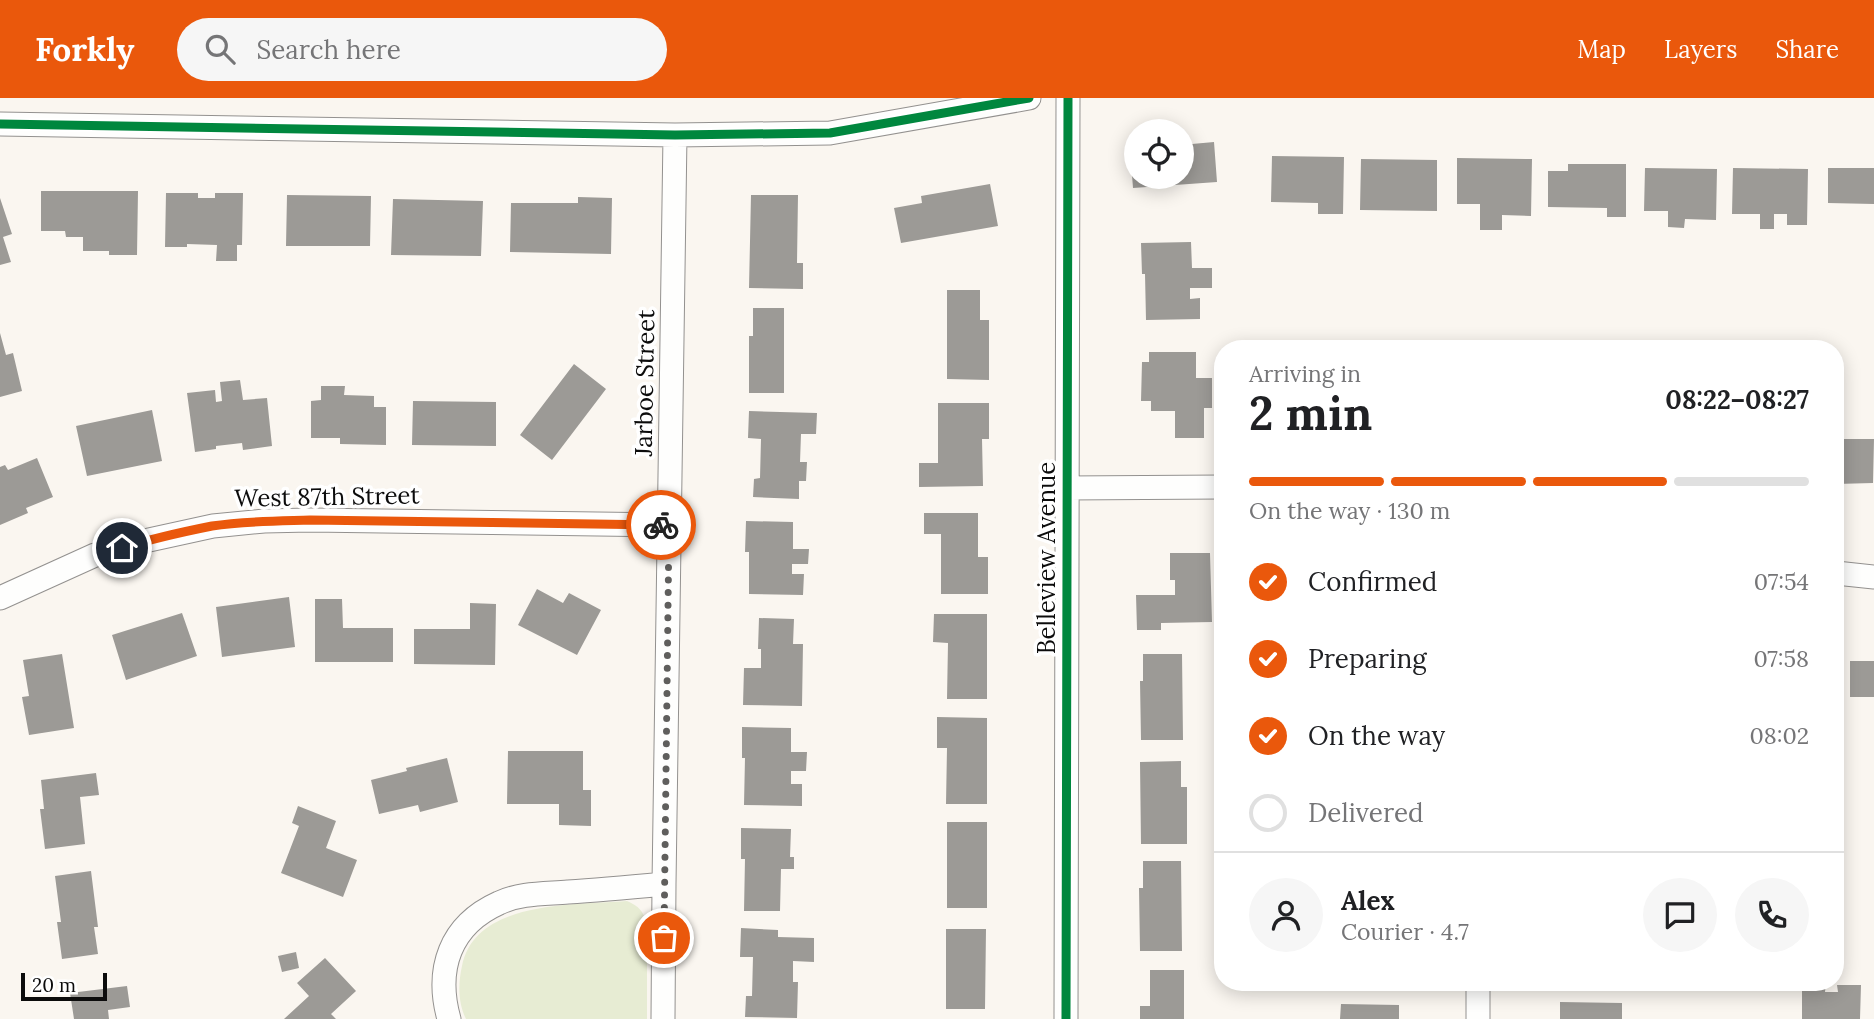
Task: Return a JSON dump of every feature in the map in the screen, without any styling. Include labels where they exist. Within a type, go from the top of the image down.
[{"type":"street","points":[[0,124],[675,135],[831,133],[1029,98]]},
{"type":"street","name":"Belleview Avenue","points":[[1066,1019],[1068,98]]},
{"type":"street","name":"Jarboe Street","points":[[663,1019],[675,135]]},
{"type":"street","points":[[1066,488],[1214,486]]},
{"type":"street","name":"West 87th Street","points":[[0,598],[95,555],[213,526],[310,520],[669,525]]},
{"type":"street","points":[[1844,574],[1874,577]]},
{"type":"street","points":[[449,1019],[442,979],[448,955],[458,935],[477,915],[500,902],[523,896],[664,884]]},
{"type":"street","points":[[1478,1019],[1479,991]]},
{"type":"green space","points":[[627,901],[640,910],[647,924],[647,1019],[466,1019],[460,993],[462,966],[471,944],[486,929],[506,917],[530,910]]},
{"type":"building","points":[[1214,142],[1217,182],[1194,184],[1194,144]]},
{"type":"building","points":[[1272,156],[1344,157],[1343,214],[1318,214],[1318,203],[1271,202]]},
{"type":"building","points":[[1457,158],[1532,159],[1531,216],[1502,215],[1502,230],[1480,230],[1480,204],[1457,204]]},
{"type":"building","points":[[1361,159],[1437,160],[1437,211],[1360,210]]},
{"type":"building","points":[[1568,164],[1626,164],[1626,217],[1607,217],[1607,208],[1548,207],[1548,171],[1568,171]]},
{"type":"building","points":[[1645,168],[1717,169],[1716,220],[1685,219],[1684,228],[1668,227],[1668,211],[1644,211]]},
{"type":"building","points":[[1733,168],[1808,169],[1807,225],[1787,225],[1787,214],[1774,214],[1774,229],[1760,229],[1760,214],[1732,214]]},
{"type":"building","points":[[1828,168],[1874,168],[1874,204],[1828,203]]},
{"type":"building","points":[[990,184],[998,226],[901,243],[894,208],[922,203],[921,196]]},
{"type":"building","points":[[41,191],[138,191],[137,255],[83,251],[83,237],[66,237],[65,231],[41,231]]},
{"type":"building","points":[[166,193],[198,193],[198,198],[215,198],[215,193],[243,193],[242,245],[237,245],[237,261],[216,261],[217,245],[187,244],[187,247],[165,247]]},
{"type":"building","points":[[287,195],[371,196],[370,246],[286,246]]},
{"type":"building","points":[[751,195],[798,195],[797,263],[803,263],[803,289],[749,288]]},
{"type":"building","points":[[578,197],[612,198],[611,254],[510,252],[511,203],[578,203]]},
{"type":"building","points":[[0,198],[12,234],[3,237],[11,262],[0,265]]},
{"type":"building","points":[[393,199],[483,201],[481,256],[391,255]]},
{"type":"building","points":[[1191,242],[1192,268],[1212,268],[1212,288],[1190,288],[1190,299],[1200,298],[1200,319],[1146,320],[1141,243]]},
{"type":"building","points":[[947,290],[980,290],[980,320],[989,320],[989,380],[947,379]]},
{"type":"building","points":[[753,308],[784,308],[784,393],[749,393],[749,336],[753,336]]},
{"type":"building","points":[[0,333],[6,355],[13,353],[22,391],[0,397]]},
{"type":"building","points":[[1149,352],[1196,352],[1196,378],[1212,378],[1212,408],[1204,408],[1204,438],[1175,438],[1175,411],[1151,411],[1151,401],[1141,401],[1142,362],[1149,362]]},
{"type":"building","points":[[574,364],[606,389],[552,460],[520,435]]},
{"type":"building","points":[[240,380],[243,400],[267,398],[272,446],[243,450],[242,443],[195,452],[187,393],[215,390],[216,402],[222,401],[220,382]]},
{"type":"building","points":[[321,386],[345,386],[344,395],[374,396],[374,407],[386,407],[386,445],[340,444],[340,438],[311,438],[311,401],[321,400]]},
{"type":"building","points":[[413,401],[496,402],[496,446],[412,445]]},
{"type":"building","points":[[938,403],[989,403],[989,439],[982,439],[983,486],[919,487],[919,463],[938,463]]},
{"type":"building","points":[[152,410],[162,461],[87,476],[76,426]]},
{"type":"building","points":[[749,411],[817,413],[816,434],[801,434],[800,462],[807,462],[806,481],[799,481],[799,499],[753,497],[754,479],[760,478],[761,439],[748,438]]},
{"type":"building","points":[[1844,439],[1874,439],[1873,483],[1844,484]]},
{"type":"building","points":[[37,458],[53,497],[26,508],[28,513],[0,525],[0,467],[5,465],[8,470]]},
{"type":"building","points":[[924,513],[978,513],[978,557],[988,557],[988,594],[941,594],[941,534],[924,534]]},
{"type":"building","points":[[746,521],[793,522],[793,549],[809,549],[808,564],[792,564],[792,574],[804,574],[803,595],[749,594],[749,552],[745,552]]},
{"type":"building","points":[[1170,553],[1210,553],[1212,622],[1161,623],[1161,630],[1137,630],[1136,595],[1175,595],[1175,580],[1170,580]]},
{"type":"building","points":[[537,589],[563,603],[569,593],[601,610],[577,655],[518,625]]},
{"type":"building","points":[[289,597],[295,647],[222,657],[216,607]]},
{"type":"building","points":[[315,599],[342,599],[343,628],[393,628],[393,662],[315,662]]},
{"type":"building","points":[[470,603],[496,604],[495,665],[414,664],[414,629],[470,629]]},
{"type":"building","points":[[182,613],[197,656],[126,680],[112,635]]},
{"type":"building","points":[[934,614],[987,614],[987,699],[947,699],[948,643],[933,642]]},
{"type":"building","points":[[759,618],[794,619],[793,644],[803,644],[802,706],[743,705],[744,668],[761,668],[761,649],[758,649]]},
{"type":"building","points":[[62,654],[74,728],[29,735],[22,697],[29,696],[23,660]]},
{"type":"building","points":[[1143,654],[1182,654],[1183,740],[1141,740],[1140,681],[1143,681]]},
{"type":"building","points":[[1850,661],[1874,661],[1874,697],[1850,697]]},
{"type":"building","points":[[937,717],[987,718],[987,804],[946,804],[947,748],[937,748]]},
{"type":"building","points":[[742,727],[791,728],[791,752],[807,752],[806,771],[791,771],[791,784],[802,784],[802,806],[744,805],[745,758],[742,758]]},
{"type":"building","points":[[508,751],[583,751],[583,790],[591,790],[591,826],[559,825],[559,804],[507,804]]},
{"type":"building","points":[[447,758],[458,802],[420,812],[418,805],[379,814],[371,780]]},
{"type":"building","points":[[1181,761],[1181,787],[1187,787],[1187,844],[1141,844],[1140,762]]},
{"type":"building","points":[[96,773],[99,795],[80,797],[85,844],[45,849],[40,809],[44,809],[41,780]]},
{"type":"building","points":[[298,806],[336,821],[326,848],[357,860],[343,897],[281,873],[299,826],[292,823]]},
{"type":"building","points":[[947,822],[987,822],[987,908],[947,908]]},
{"type":"building","points":[[741,828],[791,829],[790,857],[794,857],[794,869],[781,869],[780,911],[744,911],[745,859],[741,859]]},
{"type":"building","points":[[1143,861],[1181,861],[1182,951],[1140,951],[1139,888],[1143,888]]},
{"type":"building","points":[[91,871],[98,927],[94,927],[98,954],[62,959],[57,922],[61,922],[55,876]]},
{"type":"building","points":[[741,928],[778,930],[778,937],[814,938],[814,962],[793,961],[793,982],[798,982],[797,1018],[745,1017],[746,996],[752,996],[753,957],[740,957]]},
{"type":"building","points":[[946,929],[986,929],[985,1009],[946,1009]]},
{"type":"building","points":[[296,952],[299,968],[282,972],[278,956]]},
{"type":"building","points":[[325,958],[356,991],[331,1014],[336,1019],[284,1019],[309,996],[297,983]]},
{"type":"building","points":[[1150,970],[1184,970],[1184,1019],[1140,1019],[1140,1006],[1150,1006]]},
{"type":"building","points":[[1844,985],[1861,985],[1860,1019],[1802,1019],[1802,991],[1838,992],[1844,991]]},
{"type":"building","points":[[127,986],[130,1007],[108,1010],[109,1019],[74,1019],[70,993]]},
{"type":"building","points":[[1560,1002],[1622,1003],[1622,1019],[1560,1019]]},
{"type":"building","points":[[1341,1004],[1399,1005],[1399,1019],[1340,1019]]},
{"type":"cycle path","points":[[0,124],[675,135],[830,133],[1029,98]]},
{"type":"cycle path","points":[[1066,1019],[1068,98]]},
{"type":"way so far","points":[[661,525],[669,525],[664,938]]},
{"type":"route","points":[[122,548],[213,526],[264,521],[661,525]]}]
